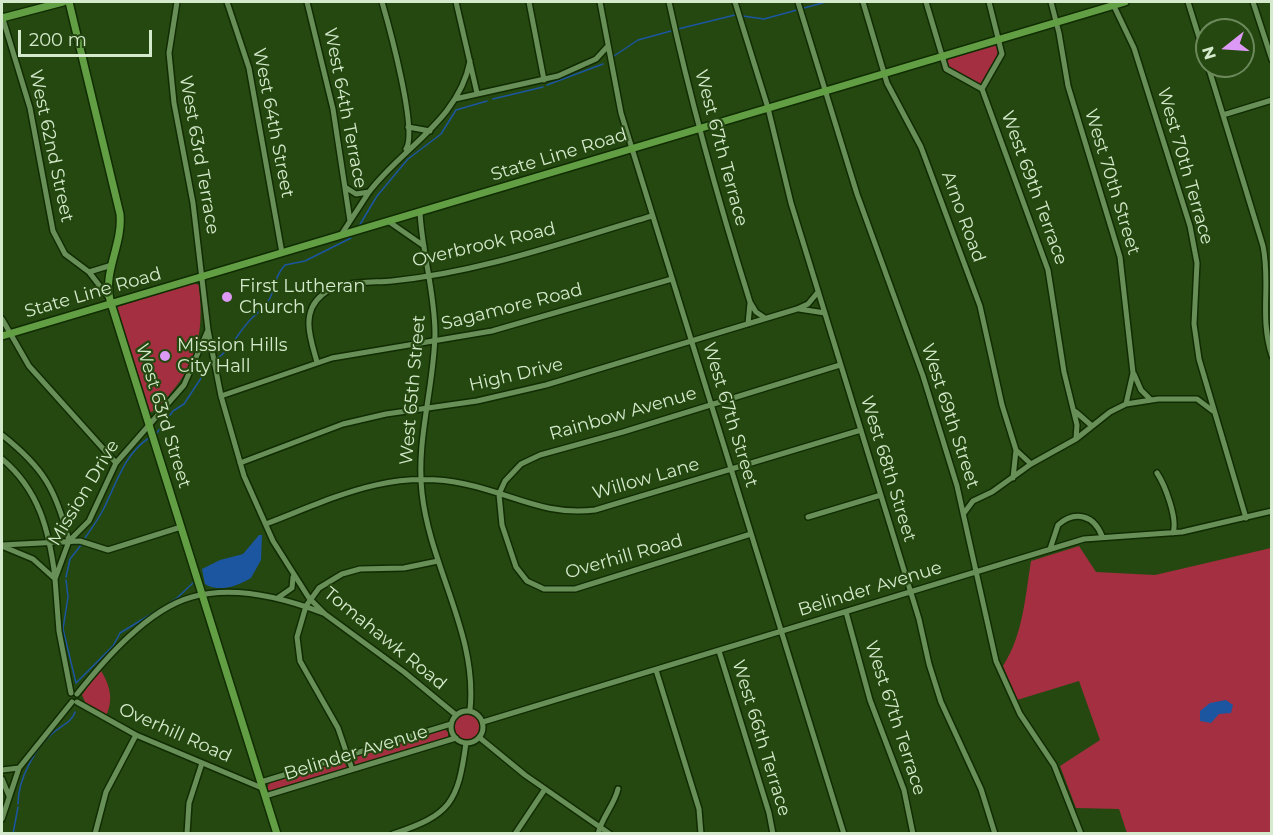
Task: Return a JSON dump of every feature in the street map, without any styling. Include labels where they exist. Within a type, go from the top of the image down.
[{"type":"main road","points":[[2,17],[63,2]]},
{"type":"main road","name":"West 63rd Street","points":[[69,2],[120,214],[120,239],[108,287],[111,302],[277,834]]},
{"type":"main road","name":"State Line Road","points":[[5,335],[826,91],[1113,3],[1125,2]]},
{"type":"street","name":"West 63rd Terrace","points":[[177,2],[170,39],[169,68],[193,202],[202,277]]},
{"type":"street","name":"West 64th Street","points":[[227,2],[249,68],[282,253]]},
{"type":"street","name":"West 64th Terrace","points":[[307,2],[326,78],[350,221]]},
{"type":"street","points":[[341,236],[369,192],[408,145],[408,127],[397,61],[382,2]]},
{"type":"street","points":[[456,2],[477,93]]},
{"type":"street","points":[[529,2],[544,80]]},
{"type":"street","name":"West 67th Street","points":[[600,2],[610,63],[632,149],[844,834]]},
{"type":"street","name":"West 67th Terrace","points":[[669,2],[699,129],[750,302],[756,312],[765,318]]},
{"type":"street","name":"West 68th Street","points":[[735,2],[768,108],[783,175],[911,592],[936,686],[981,789],[995,834]]},
{"type":"street","name":"West 69th Street","points":[[798,2],[857,194],[922,376],[960,496],[974,572],[1001,675],[1020,714],[1054,765],[1081,834]]},
{"type":"street","name":"Arno Road","points":[[863,2],[889,87],[921,147],[976,294],[1016,450],[1013,478]]},
{"type":"street","points":[[926,2],[941,56],[950,74],[982,89],[1001,59],[999,39],[989,2]]},
{"type":"street","name":"West 70th Street","points":[[1051,2],[1068,86],[1120,257],[1133,373],[1141,390],[1151,400]]},
{"type":"street","points":[[1188,2],[1195,25]]},
{"type":"street","points":[[1253,2],[1272,60]]},
{"type":"street","name":"West 70th Terrace","points":[[1113,3],[1134,48],[1195,245],[1196,342],[1214,412],[1246,518]]},
{"type":"street","name":"West 62nd Street","points":[[2,17],[30,108],[52,231],[65,254],[89,272],[111,302]]},
{"type":"street","points":[[454,100],[477,93],[544,80],[596,59],[608,45]]},
{"type":"street","points":[[596,59],[610,63]]},
{"type":"street","points":[[405,150],[430,131],[454,100],[466,78],[470,61]]},
{"type":"street","points":[[1211,78],[1265,255],[1264,319],[1272,356]]},
{"type":"street","name":"West 69th Terrace","points":[[982,89],[1048,270],[1064,372],[1074,409],[1076,439]]},
{"type":"street","points":[[1223,115],[1272,100]]},
{"type":"street","points":[[408,127],[430,131]]},
{"type":"street","points":[[345,187],[356,194],[369,192]]},
{"type":"street","name":"West 65th Street","points":[[420,212],[430,276],[434,341],[421,447],[421,479],[426,516],[470,668],[470,710]]},
{"type":"street","name":"Overbrook Road","points":[[317,362],[308,324],[312,308],[323,294],[339,286],[430,276],[500,261],[652,216]]},
{"type":"street","points":[[388,221],[424,246]]},
{"type":"street","points":[[89,272],[112,265]]},
{"type":"street","name":"Tomahawk Road","points":[[202,277],[208,330],[221,396],[240,463],[266,524],[293,577],[325,614],[404,672],[456,715]]},
{"type":"street","name":"Sagamore Road","points":[[221,396],[255,387],[317,362],[360,351],[434,341],[522,324],[672,279]]},
{"type":"street","name":"High Drive","points":[[240,463],[343,424],[537,388],[797,309],[808,304],[818,292]]},
{"type":"street","name":"West 67th Terrace","points":[[748,324],[750,302]]},
{"type":"street","name":"High Drive","points":[[797,309],[825,313]]},
{"type":"street","points":[[2,319],[5,335],[35,374],[116,463]]},
{"type":"street","name":"Mission Drive","points":[[75,702],[59,631],[55,579],[69,541],[89,521],[116,463],[184,385],[208,330]]},
{"type":"street","points":[[200,349],[212,351]]},
{"type":"street","name":"Rainbow Avenue","points":[[499,494],[505,481],[521,464],[540,455],[840,365]]},
{"type":"street","name":"West 70th Street","points":[[1126,404],[1133,373]]},
{"type":"street","points":[[963,513],[979,498],[1013,478],[1031,464],[1076,439],[1126,404],[1151,400],[1197,399],[1208,390]]},
{"type":"street","points":[[1197,399],[1214,412]]},
{"type":"street","points":[[1074,409],[1092,426]]},
{"type":"street","name":"Willow Lane","points":[[266,524],[370,484],[391,480],[421,479],[468,484],[542,509],[581,512],[602,509],[861,430]]},
{"type":"street","points":[[2,435],[33,461],[48,480],[59,503],[69,541]]},
{"type":"street","points":[[1016,450],[1031,464]]},
{"type":"street","points":[[2,459],[19,476],[33,496],[50,543],[55,579]]},
{"type":"street","points":[[1157,473],[1166,488],[1175,528],[1173,533]]},
{"type":"street","name":"Overhill Road","points":[[499,494],[502,525],[516,567],[527,582],[544,589],[575,589],[751,534]]},
{"type":"street","points":[[808,517],[880,495]]},
{"type":"street","points":[[960,496],[979,498]]},
{"type":"street","name":"Belinder Avenue","points":[[483,722],[1050,549],[1102,536],[1173,533],[1272,511]]},
{"type":"street","points":[[1050,549],[1058,525],[1074,516],[1088,517],[1096,523],[1102,536]]},
{"type":"street","points":[[2,545],[80,541],[101,549],[114,549],[181,527]]},
{"type":"street","points":[[2,545],[33,559],[55,579]]},
{"type":"street","points":[[352,770],[332,714],[300,661],[297,637],[309,598],[323,584],[350,571],[404,568],[438,561]]},
{"type":"street","points":[[279,597],[292,588],[293,577]]},
{"type":"street","points":[[74,694],[115,651],[148,622],[174,604],[192,597],[254,594],[279,597],[325,614]]},
{"type":"street","name":"West 67th Terrace","points":[[846,612],[870,700],[904,790],[913,834]]},
{"type":"street","name":"West 66th Terrace","points":[[719,651],[769,813],[772,834]]},
{"type":"street","points":[[656,670],[699,809],[700,834]]},
{"type":"street","points":[[2,819],[20,768],[75,702]]},
{"type":"street","name":"Overhill Road","points":[[75,702],[136,735],[262,785]]},
{"type":"street","points":[[262,785],[451,724],[456,715],[470,710],[478,714],[483,722],[480,738]]},
{"type":"street","points":[[451,724],[456,738],[466,743],[480,738]]},
{"type":"street","points":[[95,834],[106,792],[136,735]]},
{"type":"street","name":"Belinder Avenue","points":[[265,796],[456,738]]},
{"type":"street","points":[[480,738],[511,765],[610,834]]},
{"type":"street","points":[[393,834],[424,823],[447,806],[459,784],[466,743]]},
{"type":"street","points":[[187,834],[189,803],[202,763]]},
{"type":"street","points":[[2,770],[20,768]]},
{"type":"street","points":[[2,779],[9,797]]},
{"type":"street","points":[[515,834],[545,789]]},
{"type":"street","points":[[598,834],[618,789]]},
{"type":"shaded area","points":[[994,44],[997,48],[997,59],[988,76],[980,84],[948,69],[947,57]]},
{"type":"shaded area","points":[[193,283],[199,285],[200,305],[200,323],[194,354],[179,382],[154,411],[150,412],[117,307]]},
{"type":"shaded area","points":[[1079,546],[1096,572],[1155,575],[1271,548],[1271,833],[1127,833],[1119,809],[1076,808],[1060,766],[1100,740],[1079,681],[1017,700],[1003,666],[1019,629],[1031,561]]},
{"type":"shaded area","points":[[100,669],[110,692],[110,704],[106,716],[86,704],[82,695]]},
{"type":"shaded area","points":[[467,714],[476,718],[480,727],[476,736],[467,740],[458,736],[454,727],[458,718]]},
{"type":"shaded area","points":[[444,729],[448,732],[448,738],[354,765],[355,756]]},
{"type":"shaded area","points":[[343,760],[348,769],[272,792],[267,789],[269,783]]},
{"type":"water","points":[[259,535],[262,535],[261,560],[251,578],[240,584],[222,588],[205,584],[202,569],[220,560],[243,554]]},
{"type":"water","points":[[1226,700],[1233,705],[1231,713],[1219,714],[1211,723],[1200,721],[1200,711],[1210,703]]},
{"type":"waterway","points":[[804,8],[826,2]]},
{"type":"waterway","points":[[743,16],[764,19],[797,10]]},
{"type":"waterway","points":[[678,29],[735,15]]},
{"type":"waterway","points":[[614,56],[638,40],[671,31]]},
{"type":"waterway","points":[[547,85],[603,64]]},
{"type":"waterway","points":[[493,99],[543,87]]},
{"type":"waterway","points":[[359,226],[377,196],[408,159],[441,134],[456,110],[487,101]]},
{"type":"waterway","points":[[218,358],[266,305],[285,265],[305,261],[351,238]]},
{"type":"waterway","points":[[156,434],[173,411],[184,404],[209,366]]},
{"type":"waterway","points":[[85,538],[101,514],[127,461],[133,452],[149,438]]},
{"type":"waterway","points":[[66,577],[70,559],[81,545]]},
{"type":"waterway","points":[[66,580],[68,597],[63,629],[76,683],[113,646],[120,633],[176,599],[194,582]]},
{"type":"waterway","points":[[18,804],[24,774],[34,755],[40,746],[69,721],[75,712]]},
{"type":"waterway","points":[[13,834],[18,807]]},
{"type":"place","name":"First Lutheran Church","points":[[227,297]]},
{"type":"place","name":"Mission Hills City Hall","points":[[165,356]]}]
